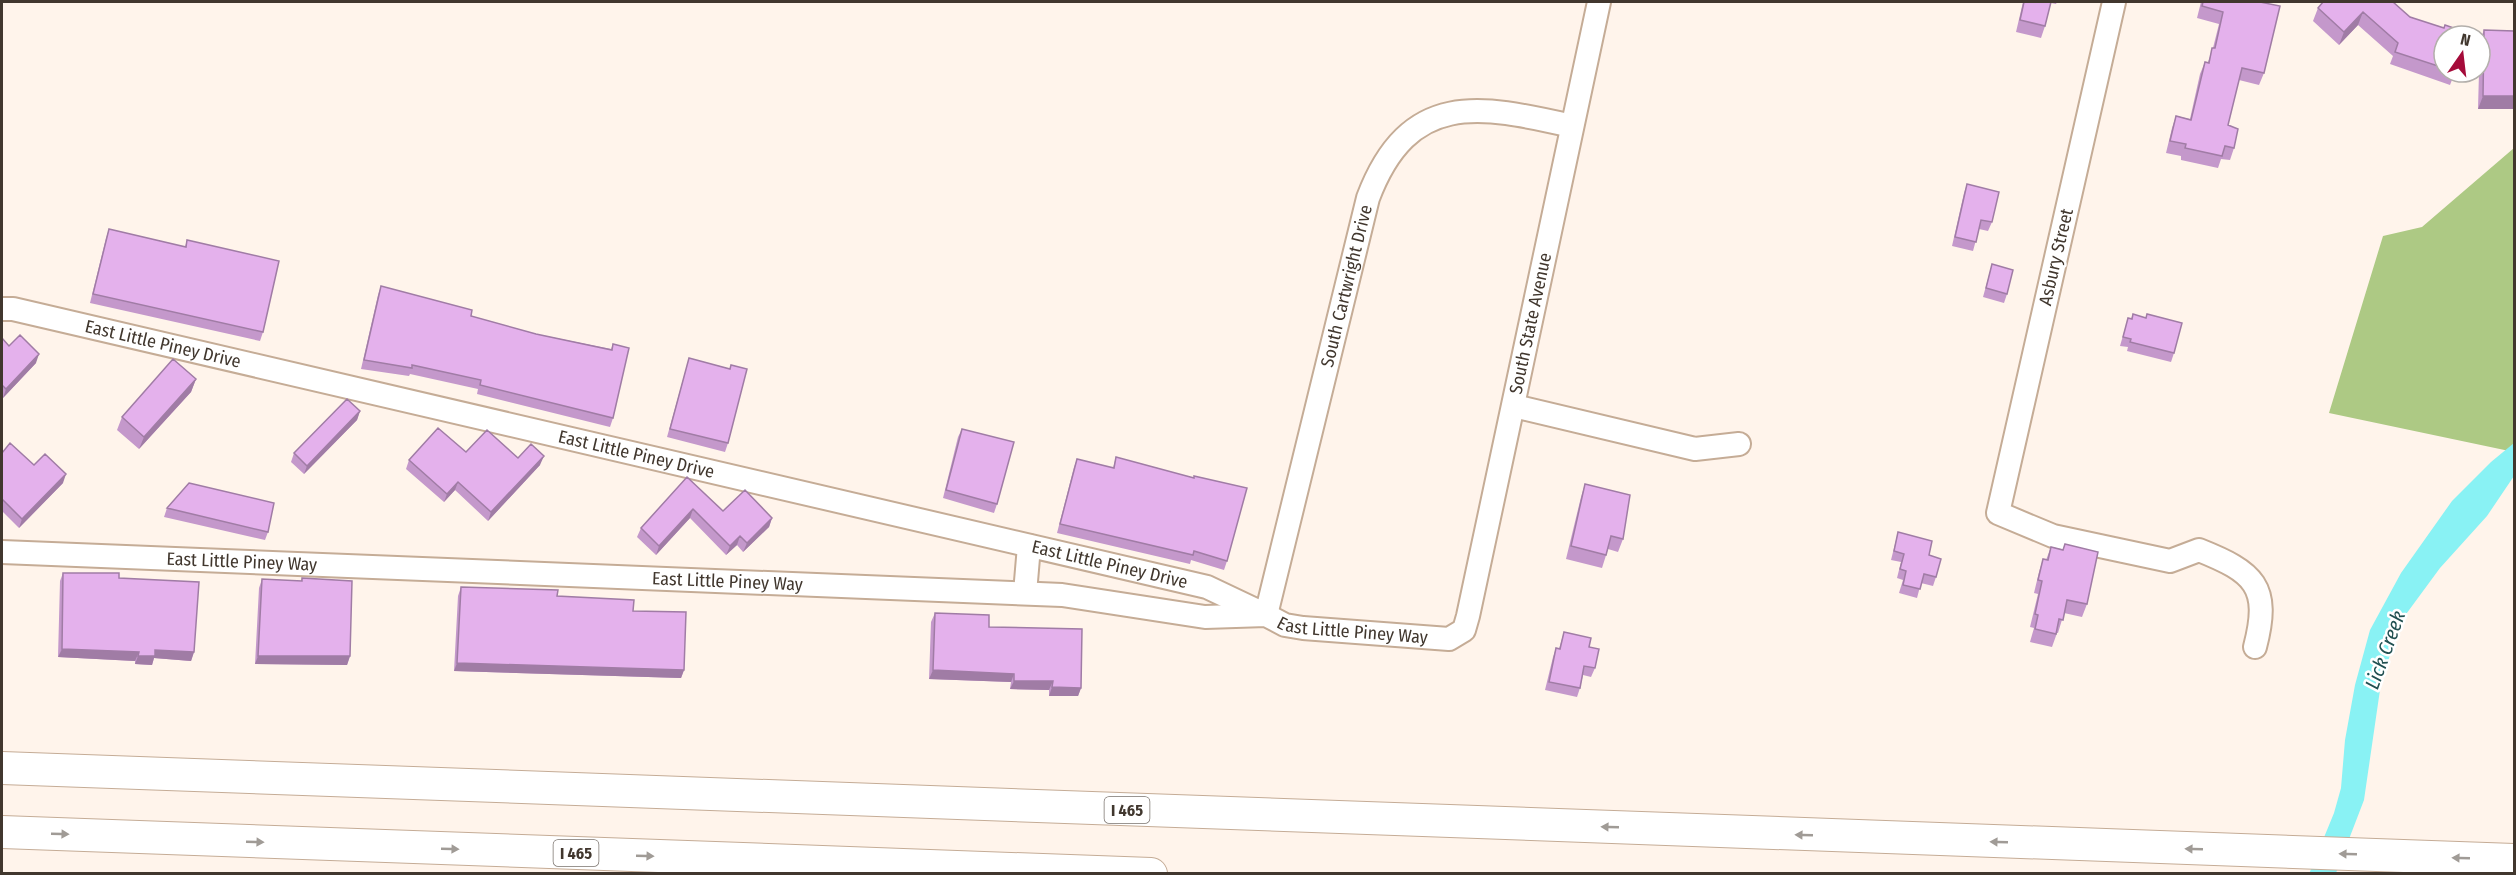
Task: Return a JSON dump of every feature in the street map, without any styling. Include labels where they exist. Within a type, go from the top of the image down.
[{"type":"highway","name":"I 465","points":[[2,768],[2514,860]]},
{"type":"highway","name":"I 465","points":[[2,832],[1151,873]]},
{"type":"street","name":"South State Avenue","points":[[1449,639],[1464,630],[1468,616],[1599,2]]},
{"type":"street","name":"Asbury Street","points":[[2114,2],[1998,513],[2054,536],[2170,561],[2199,550],[2229,562],[2255,582],[2262,604],[2255,647]]},
{"type":"street","name":"South Cartwright Drive","points":[[1266,615],[1368,198],[1378,172],[1395,148],[1407,136],[1433,119],[1460,111],[1512,112],[1572,126]]},
{"type":"street","name":"East Little Piney Drive","points":[[2,309],[13,309],[1207,587],[1266,615]]},
{"type":"street","points":[[1514,406],[1695,449],[1739,444]]},
{"type":"street","points":[[1025,593],[1029,546]]},
{"type":"street","name":"East Little Piney Way","points":[[2,552],[1025,593],[1092,598],[1205,618],[1266,615],[1285,625],[1303,628],[1449,639]]},
{"type":"green space","points":[[2514,148],[2514,452],[2329,413],[2383,236],[2422,227]]},
{"type":"water","name":"Lick Creek","points":[[2514,443],[2514,476],[2487,516],[2440,568],[2401,621],[2381,683],[2364,800],[2336,873],[2309,874],[2334,813],[2341,788],[2345,740],[2355,685],[2370,630],[2401,573],[2452,501],[2491,462]]},
{"type":"building","points":[[2024,2],[2051,2],[2045,26],[2020,20]]},
{"type":"building","points":[[2203,2],[2260,2],[2280,6],[2264,73],[2242,68],[2228,125],[2238,129],[2234,148],[2225,146],[2222,156],[2185,148],[2186,144],[2170,141],[2176,116],[2191,120],[2205,62],[2209,63],[2212,48],[2215,48],[2223,12],[2202,6]]},
{"type":"building","points":[[2323,2],[2393,2],[2410,17],[2432,24],[2432,64],[2395,52],[2398,43],[2363,12],[2344,32],[2318,8]]},
{"type":"building","points":[[2492,30],[2514,31],[2514,96],[2483,96],[2483,84],[2492,84]]},
{"type":"building","points":[[1967,184],[1999,192],[1992,222],[1981,220],[1976,242],[1955,237]]},
{"type":"building","points":[[109,229],[186,247],[187,240],[279,261],[263,332],[93,294]]},
{"type":"building","points":[[1992,264],[2013,270],[2007,294],[1986,288]]},
{"type":"building","points":[[381,286],[472,310],[471,316],[536,334],[612,350],[613,344],[629,348],[613,418],[480,385],[481,380],[412,365],[412,368],[364,360]]},
{"type":"building","points":[[2133,314],[2146,318],[2147,314],[2182,323],[2174,353],[2130,342],[2131,339],[2123,337],[2128,318],[2132,319]]},
{"type":"building","points":[[20,335],[39,354],[6,389],[2,385],[2,338],[9,346]]},
{"type":"building","points":[[689,358],[730,369],[731,365],[747,369],[728,443],[670,429]]},
{"type":"building","points":[[173,359],[196,379],[144,437],[122,417]]},
{"type":"building","points":[[347,399],[360,411],[307,466],[294,453]]},
{"type":"building","points":[[438,428],[466,452],[487,430],[518,458],[531,444],[544,456],[491,512],[458,482],[447,494],[409,460]]},
{"type":"building","points":[[962,429],[1014,442],[997,504],[946,490]]},
{"type":"building","points":[[10,443],[34,465],[45,454],[66,474],[22,519],[2,499],[2,453]]},
{"type":"building","points":[[1116,457],[1194,478],[1194,476],[1247,488],[1227,561],[1194,551],[1193,555],[1060,524],[1077,459],[1114,468]]},
{"type":"building","points":[[687,477],[723,511],[745,490],[772,518],[747,543],[740,536],[730,546],[693,509],[659,546],[641,528]]},
{"type":"building","points":[[189,483],[274,503],[268,532],[167,508]]},
{"type":"building","points":[[1585,484],[1630,495],[1623,539],[1611,536],[1606,555],[1571,546]]},
{"type":"building","points":[[1898,532],[1932,541],[1929,555],[1941,559],[1936,577],[1924,574],[1920,589],[1903,585],[1906,571],[1900,569],[1904,554],[1894,551]]},
{"type":"building","points":[[2065,544],[2098,552],[2087,604],[2067,600],[2063,620],[2059,619],[2056,634],[2035,629],[2038,615],[2035,614],[2042,581],[2038,580],[2043,559],[2048,560],[2051,547],[2063,550]]},
{"type":"building","points":[[63,573],[119,573],[119,578],[199,582],[194,652],[155,650],[155,656],[138,656],[139,652],[62,649]]},
{"type":"building","points":[[302,578],[352,581],[350,656],[258,656],[262,579],[302,581]]},
{"type":"building","points":[[461,587],[558,590],[557,596],[634,600],[633,611],[686,612],[684,670],[457,663]]},
{"type":"building","points":[[935,613],[989,615],[989,627],[1082,629],[1081,688],[1052,687],[1053,681],[1014,681],[1014,674],[933,670]]},
{"type":"building","points":[[1564,632],[1591,638],[1589,647],[1599,649],[1595,668],[1584,666],[1580,688],[1549,682],[1556,648],[1560,649]]}]
